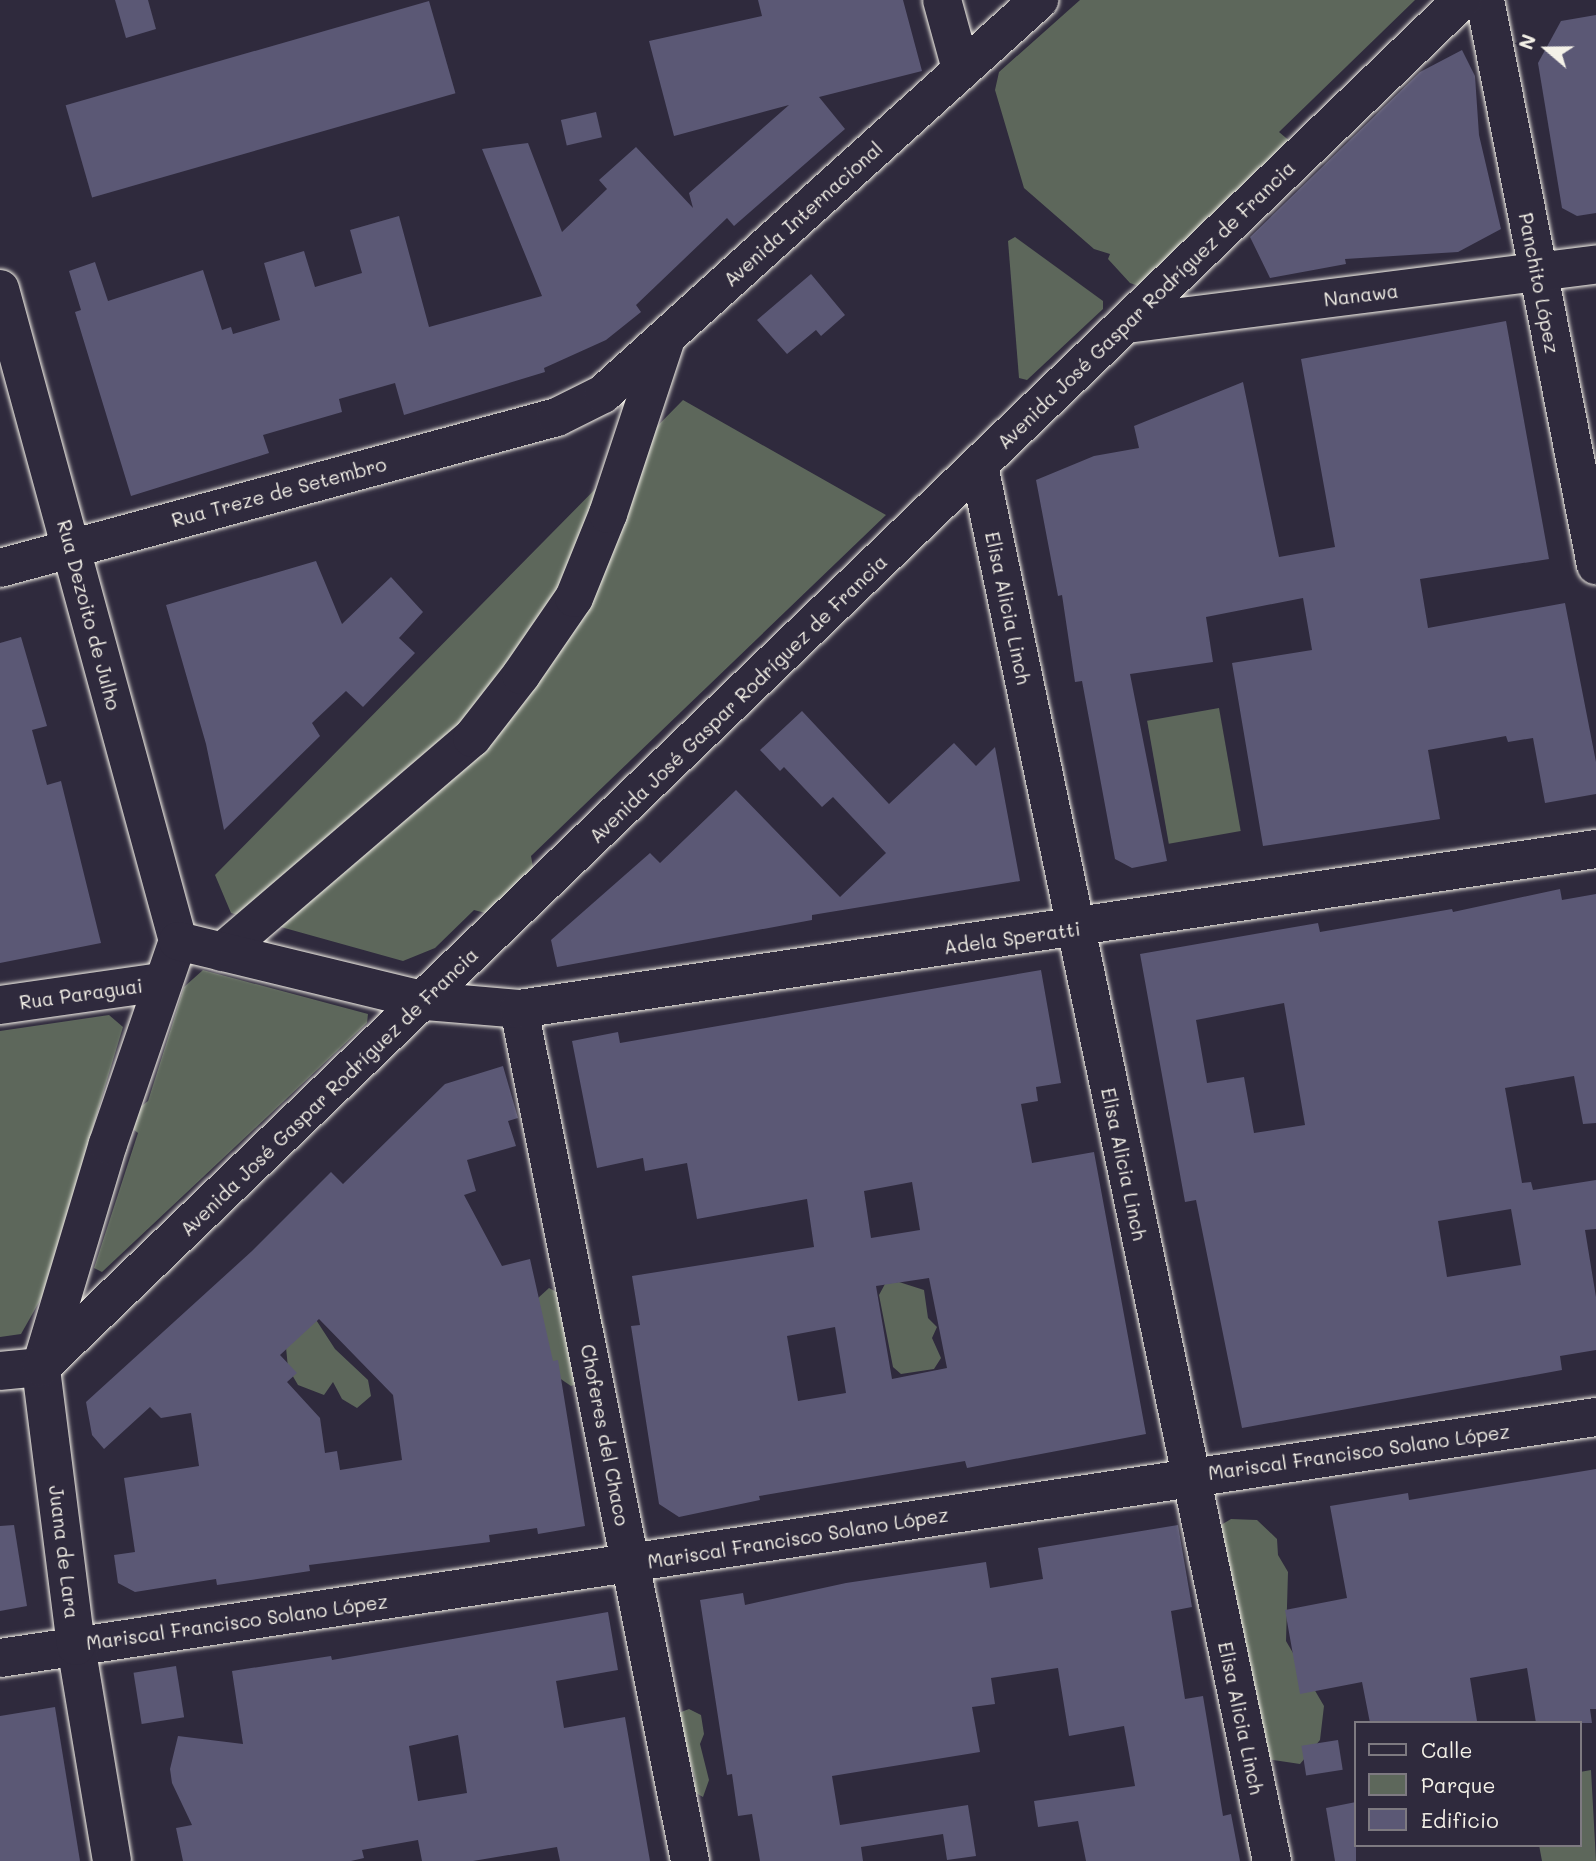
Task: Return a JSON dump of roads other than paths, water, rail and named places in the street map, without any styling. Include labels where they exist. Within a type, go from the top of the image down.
[{"type":"street","points":[[942,0],[961,69]]},
{"type":"street","name":"Avenida Internacional","points":[[557,417],[603,394],[1039,0]]},
{"type":"street","name":"Avenida José Gaspar Rodríguez de Francia","points":[[41,1367],[426,1000],[1462,0]]},
{"type":"street","name":"Panchito López","points":[[1485,0],[1596,565]]},
{"type":"street","name":"Nanawa","points":[[1126,324],[1596,265]]},
{"type":"street","name":"Rua Dezoito de Julho","points":[[0,289],[177,941]]},
{"type":"street","points":[[222,952],[472,738],[521,675],[574,598],[608,513],[666,339]]},
{"type":"street","name":"Rua Treze de Setembro","points":[[0,568],[557,417]]},
{"type":"street","name":"Elisa Alicia Linch","points":[[979,466],[1189,1478],[1272,1861]]},
{"type":"street","name":"Adela Speratti","points":[[177,941],[426,1000],[520,1009],[1075,929],[1596,849]]},
{"type":"street","points":[[0,1371],[41,1367],[177,941]]},
{"type":"street","name":"Rua Paraguai","points":[[0,1006],[162,982]]},
{"type":"street","name":"Choferes del Chaco","points":[[520,1009],[690,1861]]},
{"type":"street","name":"Juana de Lara","points":[[41,1367],[76,1646],[112,1861]]},
{"type":"street","name":"Mariscal Francisco Solano López","points":[[0,1658],[1596,1417]]}]
